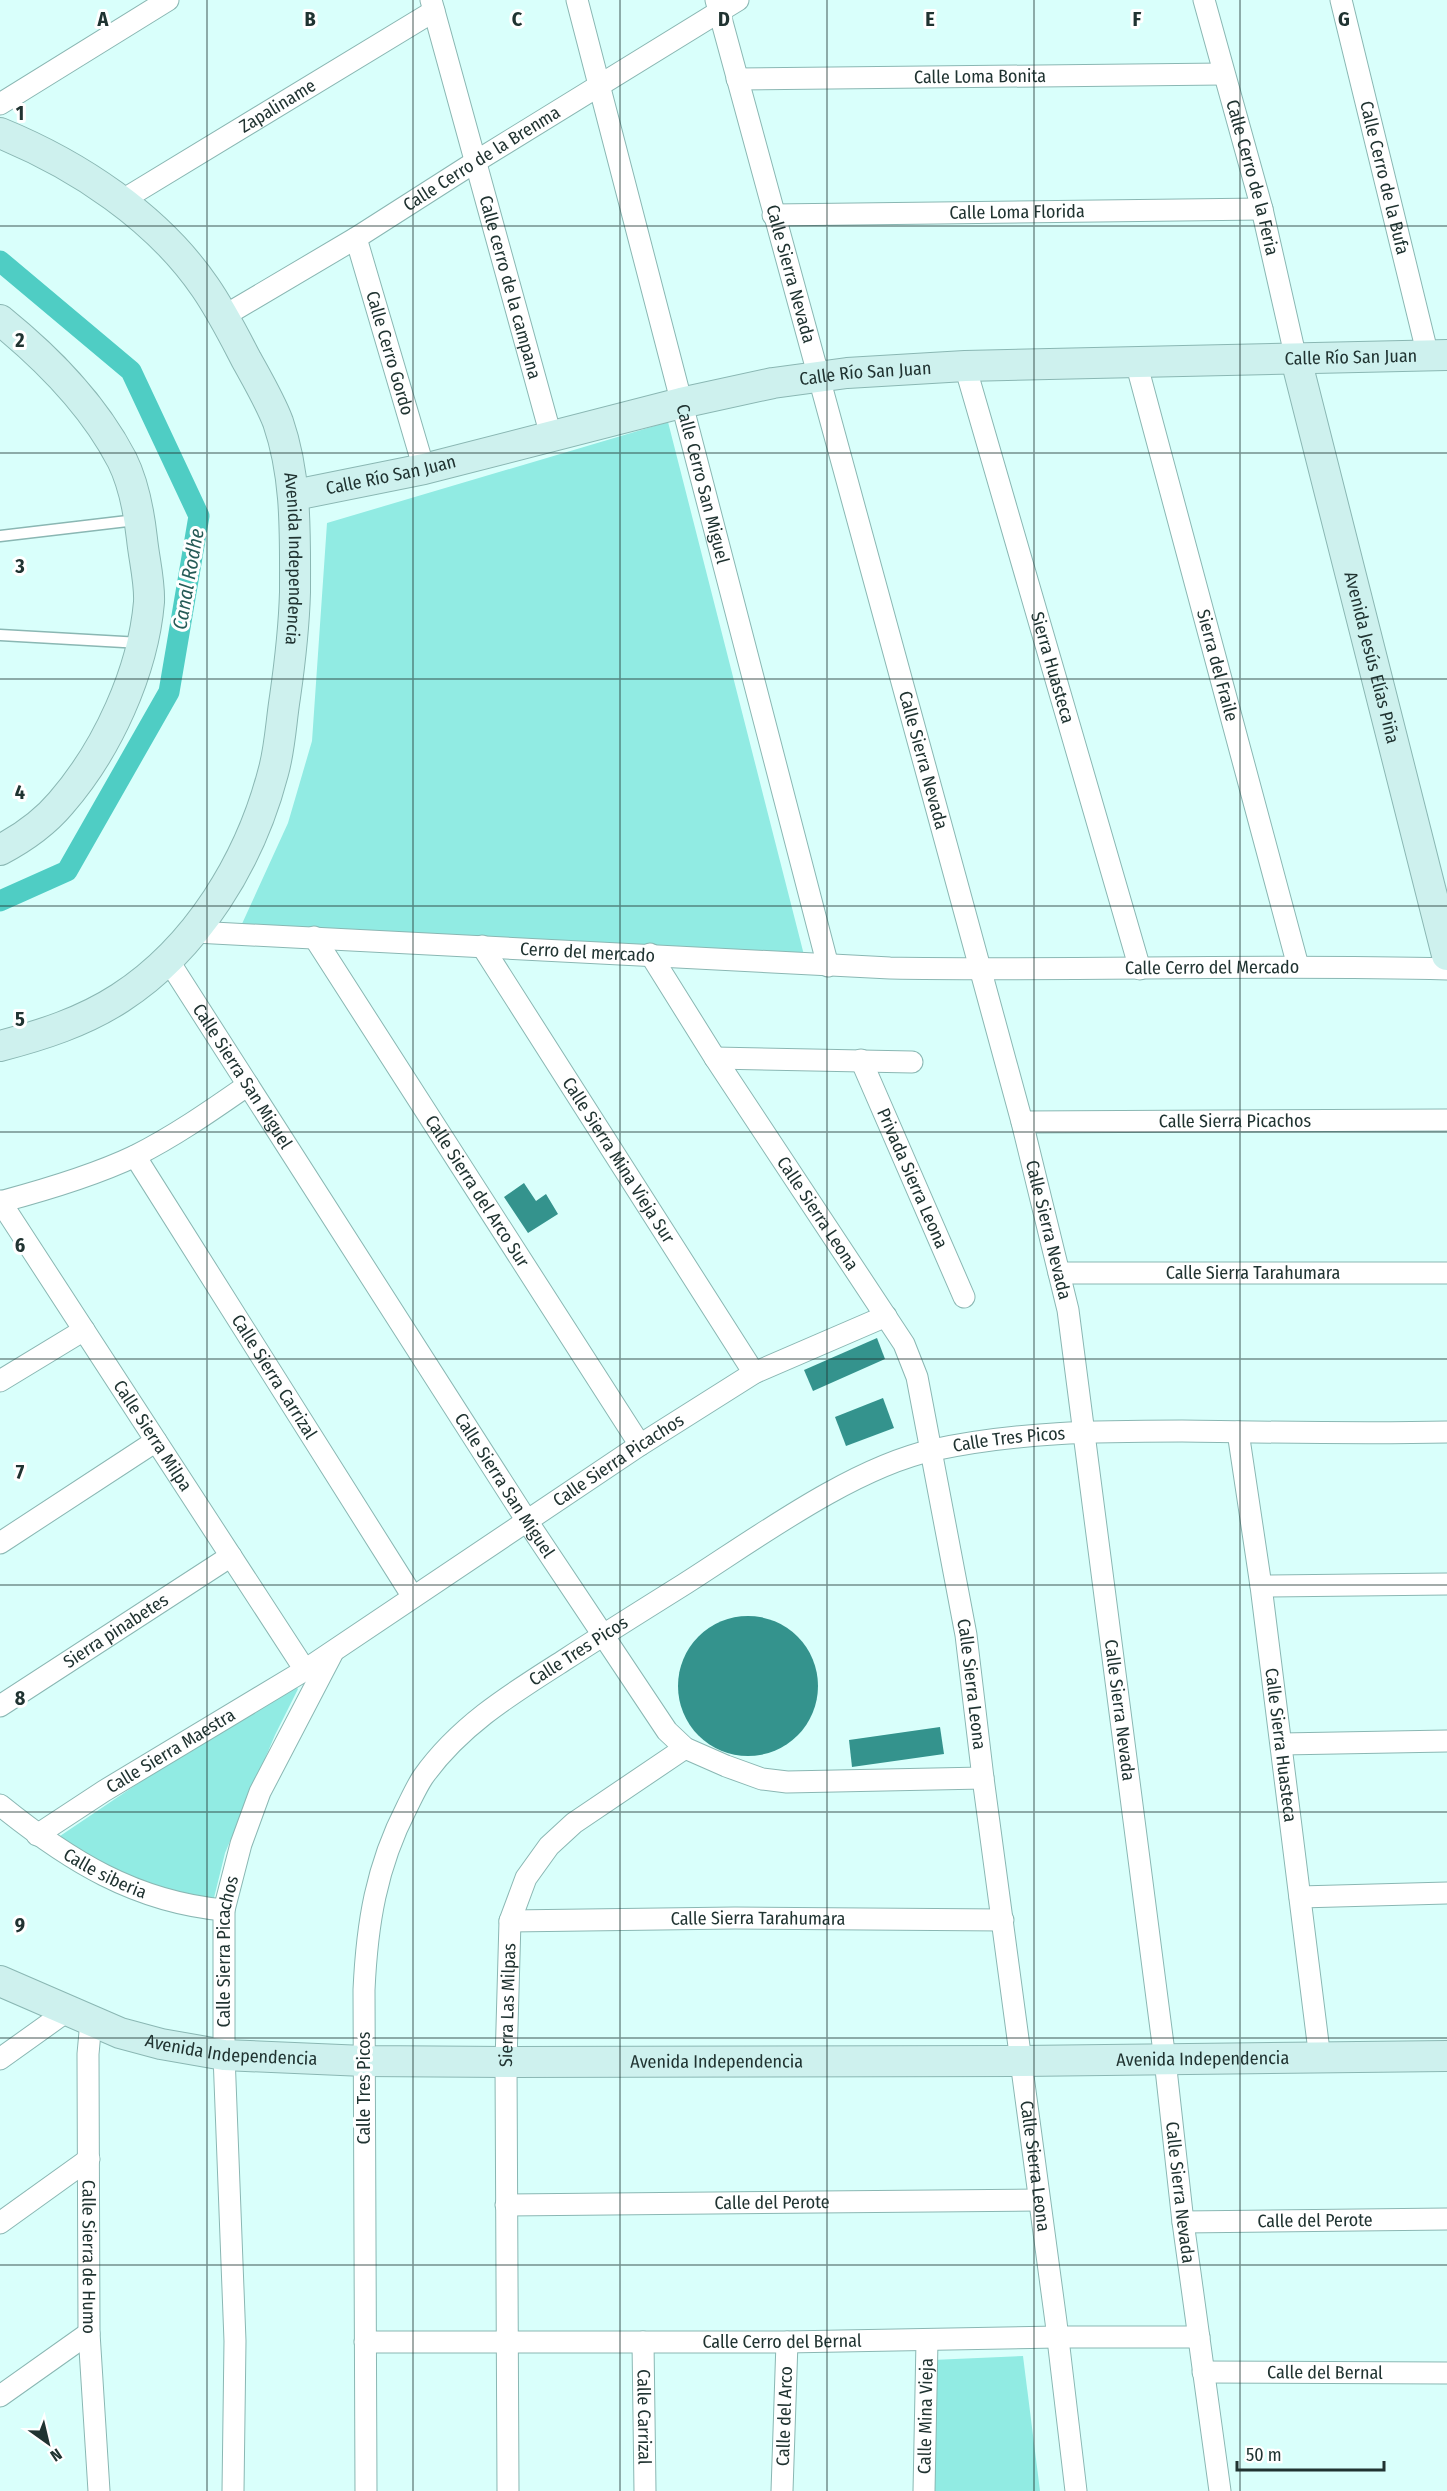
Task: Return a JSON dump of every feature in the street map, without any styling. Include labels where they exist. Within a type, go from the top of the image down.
[{"type":"street","points":[[0,104],[168,0]]},
{"type":"street","name":"Calle Cerro San Miguel","points":[[577,0],[828,966]]},
{"type":"street","name":"Calle Cerro de la Feria","points":[[1204,0],[1262,208],[1296,358]]},
{"type":"street","name":"Calle Cerro de la Bufa","points":[[1341,0],[1438,356]]},
{"type":"street","name":"Calle Cerro de la Brenma","points":[[224,316],[356,238],[724,4]]},
{"type":"street","name":"Calle Sierra Nevada","points":[[724,4],[737,79],[1022,1122],[1068,1310],[1165,2060],[1183,2222],[1220,2491]]},
{"type":"street","name":"Calle cerro de la campana","points":[[433,5],[551,436]]},
{"type":"street","name":"Zapaliname","points":[[121,201],[433,5]]},
{"type":"street","name":"Calle Loma Bonita","points":[[737,79],[1223,74]]},
{"type":"street","name":"Avenida Independencia","points":[[0,133],[60,160],[121,201],[181,257],[204,285],[224,316],[278,423],[295,495],[294,635],[274,770],[262,810],[240,859],[195,932],[168,960],[121,998],[94,1013],[36,1036],[0,1046]]},
{"type":"street","name":"Calle Loma Florida","points":[[773,215],[1262,208]]},
{"type":"street","name":"Calle Cerro Gordo","points":[[356,238],[424,469]]},
{"type":"street","points":[[0,320],[60,374],[86,404],[122,460],[132,483],[140,519],[149,599],[144,643],[113,724],[60,805],[33,828],[0,850]]},
{"type":"street","name":"Calle Río San Juan","points":[[295,495],[424,469],[681,402],[773,383],[884,369],[1438,356]]},
{"type":"street","name":"Avenida Jesús Elías Piña","points":[[1296,358],[1445,938]]},
{"type":"street","name":"Sierra del Fraile","points":[[1137,362],[1299,966]]},
{"type":"street","name":"Sierra Huasteca","points":[[964,366],[1140,969]]},
{"type":"street","name":"Cerro del mercado","points":[[195,932],[650,954],[828,966],[979,969]]},
{"type":"street","name":"Calle Sierra del Arco Sur","points":[[314,937],[640,1445]]},
{"type":"street","name":"Calle Sierra Mina Vieja Sur","points":[[482,946],[754,1373]]},
{"type":"street","name":"Calle Sierra Leona","points":[[650,954],[715,1058],[904,1344],[917,1377],[966,1635],[982,1778],[1022,2061],[1076,2491]]},
{"type":"street","name":"Calle Sierra San Miguel","points":[[168,960],[527,1521],[666,1731],[685,1749],[762,1779],[787,1782],[982,1778]]},
{"type":"street","name":"Calle Cerro del Mercado","points":[[979,969],[1299,966],[1447,969]]},
{"type":"street","points":[[715,1058],[912,1062]]},
{"type":"street","name":"Privada Sierra Leona","points":[[861,1060],[964,1297]]},
{"type":"street","points":[[0,1202],[103,1170],[135,1156],[176,1134],[248,1085]]},
{"type":"street","name":"Calle Sierra Picachos","points":[[1022,1122],[1447,1120]]},
{"type":"street","name":"Calle Sierra Carrizal","points":[[135,1156],[413,1597]]},
{"type":"street","name":"Calle Sierra Milpa","points":[[0,1202],[305,1670]]},
{"type":"street","name":"Calle Sierra Tarahumara","points":[[1059,1273],[1447,1274]]},
{"type":"street","name":"Calle Sierra Picachos","points":[[305,1670],[640,1445],[754,1373],[886,1316]]},
{"type":"street","points":[[0,1381],[84,1330]]},
{"type":"street","name":"Calle Tres Picos","points":[[366,2491],[364,1990],[366,1937],[379,1874],[395,1831],[422,1779],[460,1734],[493,1707],[603,1635],[810,1505],[864,1476],[903,1459],[930,1451],[1003,1438],[1082,1431],[1382,1434],[1447,1432]]},
{"type":"street","name":"Calle Sierra Huasteca","points":[[1238,1432],[1282,1744],[1320,2059]]},
{"type":"street","points":[[0,1543],[156,1441]]},
{"type":"street","name":"Sierra pinabetes","points":[[0,1706],[231,1556]]},
{"type":"street","points":[[1261,1586],[1447,1584]]},
{"type":"street","name":"Calle Sierra Picachos","points":[[233,2491],[235,2341],[224,2055],[224,1910],[241,1844],[260,1792],[334,1650]]},
{"type":"street","name":"Calle Sierra Maestra","points":[[37,1835],[104,1791],[305,1670]]},
{"type":"street","points":[[1282,1744],[1447,1741]]},
{"type":"street","name":"Sierra Las Milpas","points":[[508,2491],[506,2062],[510,1921],[526,1878],[549,1846],[574,1823],[685,1749]]},
{"type":"street","name":"Calle siberia","points":[[0,1805],[37,1835],[88,1869],[135,1889],[194,1908],[224,1910]]},
{"type":"street","points":[[1300,1897],[1447,1893]]},
{"type":"street","name":"Calle Sierra Tarahumara","points":[[510,1921],[723,1918],[1003,1920]]},
{"type":"street","name":"Avenida Independencia","points":[[0,1981],[120,2033],[161,2044],[224,2055],[364,2061],[506,2062],[1022,2061],[1447,2056]]},
{"type":"street","points":[[0,2060],[79,2016]]},
{"type":"street","name":"Calle Sierra de Humo","points":[[79,2016],[88,2054],[89,2333],[99,2491]]},
{"type":"street","points":[[0,2223],[89,2159]]},
{"type":"street","name":"Calle del Perote","points":[[506,2205],[1038,2200]]},
{"type":"street","name":"Calle del Perote","points":[[1183,2222],[1447,2219]]},
{"type":"street","points":[[0,2396],[89,2333]]},
{"type":"street","name":"Calle Cerro del Bernal","points":[[365,2342],[787,2342],[1198,2337]]},
{"type":"street","name":"Calle Mina Vieja","points":[[924,2491],[927,2341]]},
{"type":"street","name":"Calle Carrizal","points":[[643,2342],[645,2491]]},
{"type":"street","name":"Calle del Arco","points":[[782,2491],[787,2342]]},
{"type":"street","name":"Calle del Bernal","points":[[1203,2372],[1447,2373]]},
{"type":"lane","points":[[0,536],[140,519]]},
{"type":"lane","points":[[0,635],[144,643]]},
{"type":"shaded area","points":[[668,422],[804,955],[241,926],[288,823],[312,741],[327,523]]},
{"type":"shaded area","points":[[293,1683],[298,1689],[275,1735],[225,1853],[213,1902],[173,1892],[133,1878],[95,1859],[60,1836],[210,1735]]},
{"type":"shaded area","points":[[1023,2356],[1040,2491],[931,2491],[932,2360]]},
{"type":"building","points":[[524,1183],[536,1201],[546,1194],[558,1214],[528,1233],[504,1197]]},
{"type":"building","points":[[877,1338],[885,1359],[813,1391],[804,1370]]},
{"type":"building","points":[[883,1398],[894,1428],[846,1446],[835,1417]]},
{"type":"building","points":[[748,1616],[775,1621],[797,1637],[813,1659],[818,1686],[813,1713],[797,1735],[775,1751],[748,1756],[721,1751],[699,1735],[683,1713],[678,1686],[683,1659],[699,1637],[721,1621]]},
{"type":"building","points":[[940,1727],[944,1754],[852,1767],[849,1740]]},
{"type":"waterway","name":"Canal Rodhe","points":[[0,261],[131,371],[199,516],[169,692],[67,871],[0,901]]}]
